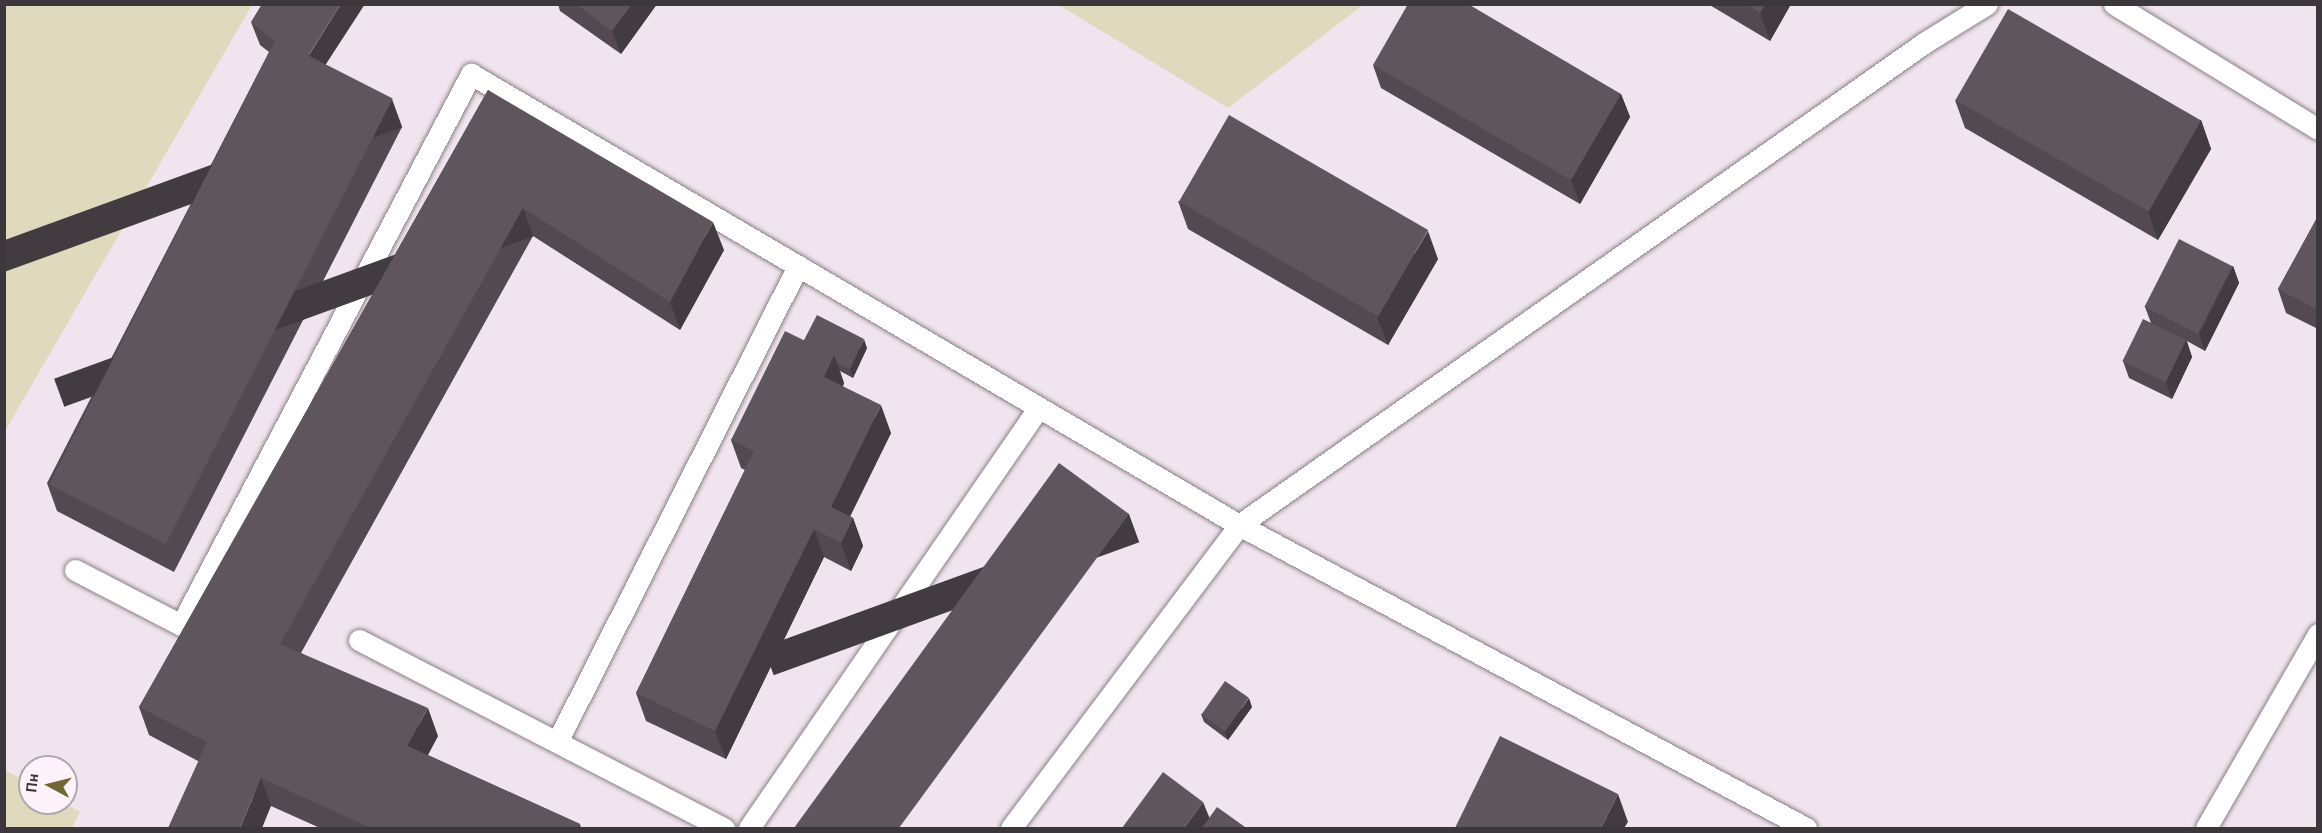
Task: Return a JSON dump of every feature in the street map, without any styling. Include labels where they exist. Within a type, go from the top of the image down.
[{"type":"lane","points":[[1011,828],[1239,525],[1924,43],[1987,4]]},
{"type":"lane","points":[[2114,4],[2318,129]]},
{"type":"lane","points":[[75,570],[181,625],[471,74],[1239,525],[1806,828]]},
{"type":"lane","points":[[557,742],[798,266]]},
{"type":"lane","points":[[749,828],[1039,407]]},
{"type":"lane","points":[[2206,828],[2318,634]]},
{"type":"lane","points":[[359,640],[724,828]]},
{"type":"shaded area","points":[[4,5],[252,5],[5,431]]},
{"type":"shaded area","points":[[1059,5],[1363,5],[1228,108]]},
{"type":"shaded area","points":[[5,770],[18,777],[18,815],[78,815],[78,811],[80,812],[72,828],[5,828]]},
{"type":"building","points":[[262,4],[341,4],[308,56],[276,39],[275,41],[251,22]]},
{"type":"building","points":[[576,4],[632,4],[612,31]]},
{"type":"building","points":[[1408,4],[1468,4],[1621,94],[1571,180],[1373,65]]},
{"type":"building","points":[[1746,4],[1765,4],[1760,13]]},
{"type":"building","points":[[2008,9],[2201,120],[2149,211],[1956,100]]},
{"type":"building","points":[[276,39],[393,98],[166,544],[49,485]]},
{"type":"building","points":[[488,90],[713,222],[670,302],[523,208],[280,644],[428,708],[407,746],[580,824],[578,828],[371,828],[261,778],[240,828],[168,828],[207,742],[139,707]]},
{"type":"building","points":[[1229,115],[1428,230],[1378,317],[1179,202]]},
{"type":"building","points":[[2318,216],[2318,310],[2278,289]]},
{"type":"building","points":[[2179,239],[2232,266],[2198,334],[2144,307]]},
{"type":"building","points":[[817,315],[864,339],[850,369],[837,363],[834,355],[804,340]]},
{"type":"building","points":[[2143,319],[2186,340],[2166,382],[2122,361]]},
{"type":"building","points":[[785,331],[834,355],[824,377],[881,405],[831,507],[853,518],[841,543],[814,529],[715,731],[636,693],[754,451],[731,440]]},
{"type":"building","points":[[1059,463],[1129,514],[899,828],[794,828]]},
{"type":"building","points":[[1225,681],[1249,698],[1225,731],[1201,715]]},
{"type":"building","points":[[1500,736],[1618,794],[1601,828],[1455,828]]},
{"type":"building","points":[[1163,772],[1203,802],[1184,828],[1122,828]]},
{"type":"building","points":[[1217,807],[1245,827],[1245,828],[1202,828]]}]
